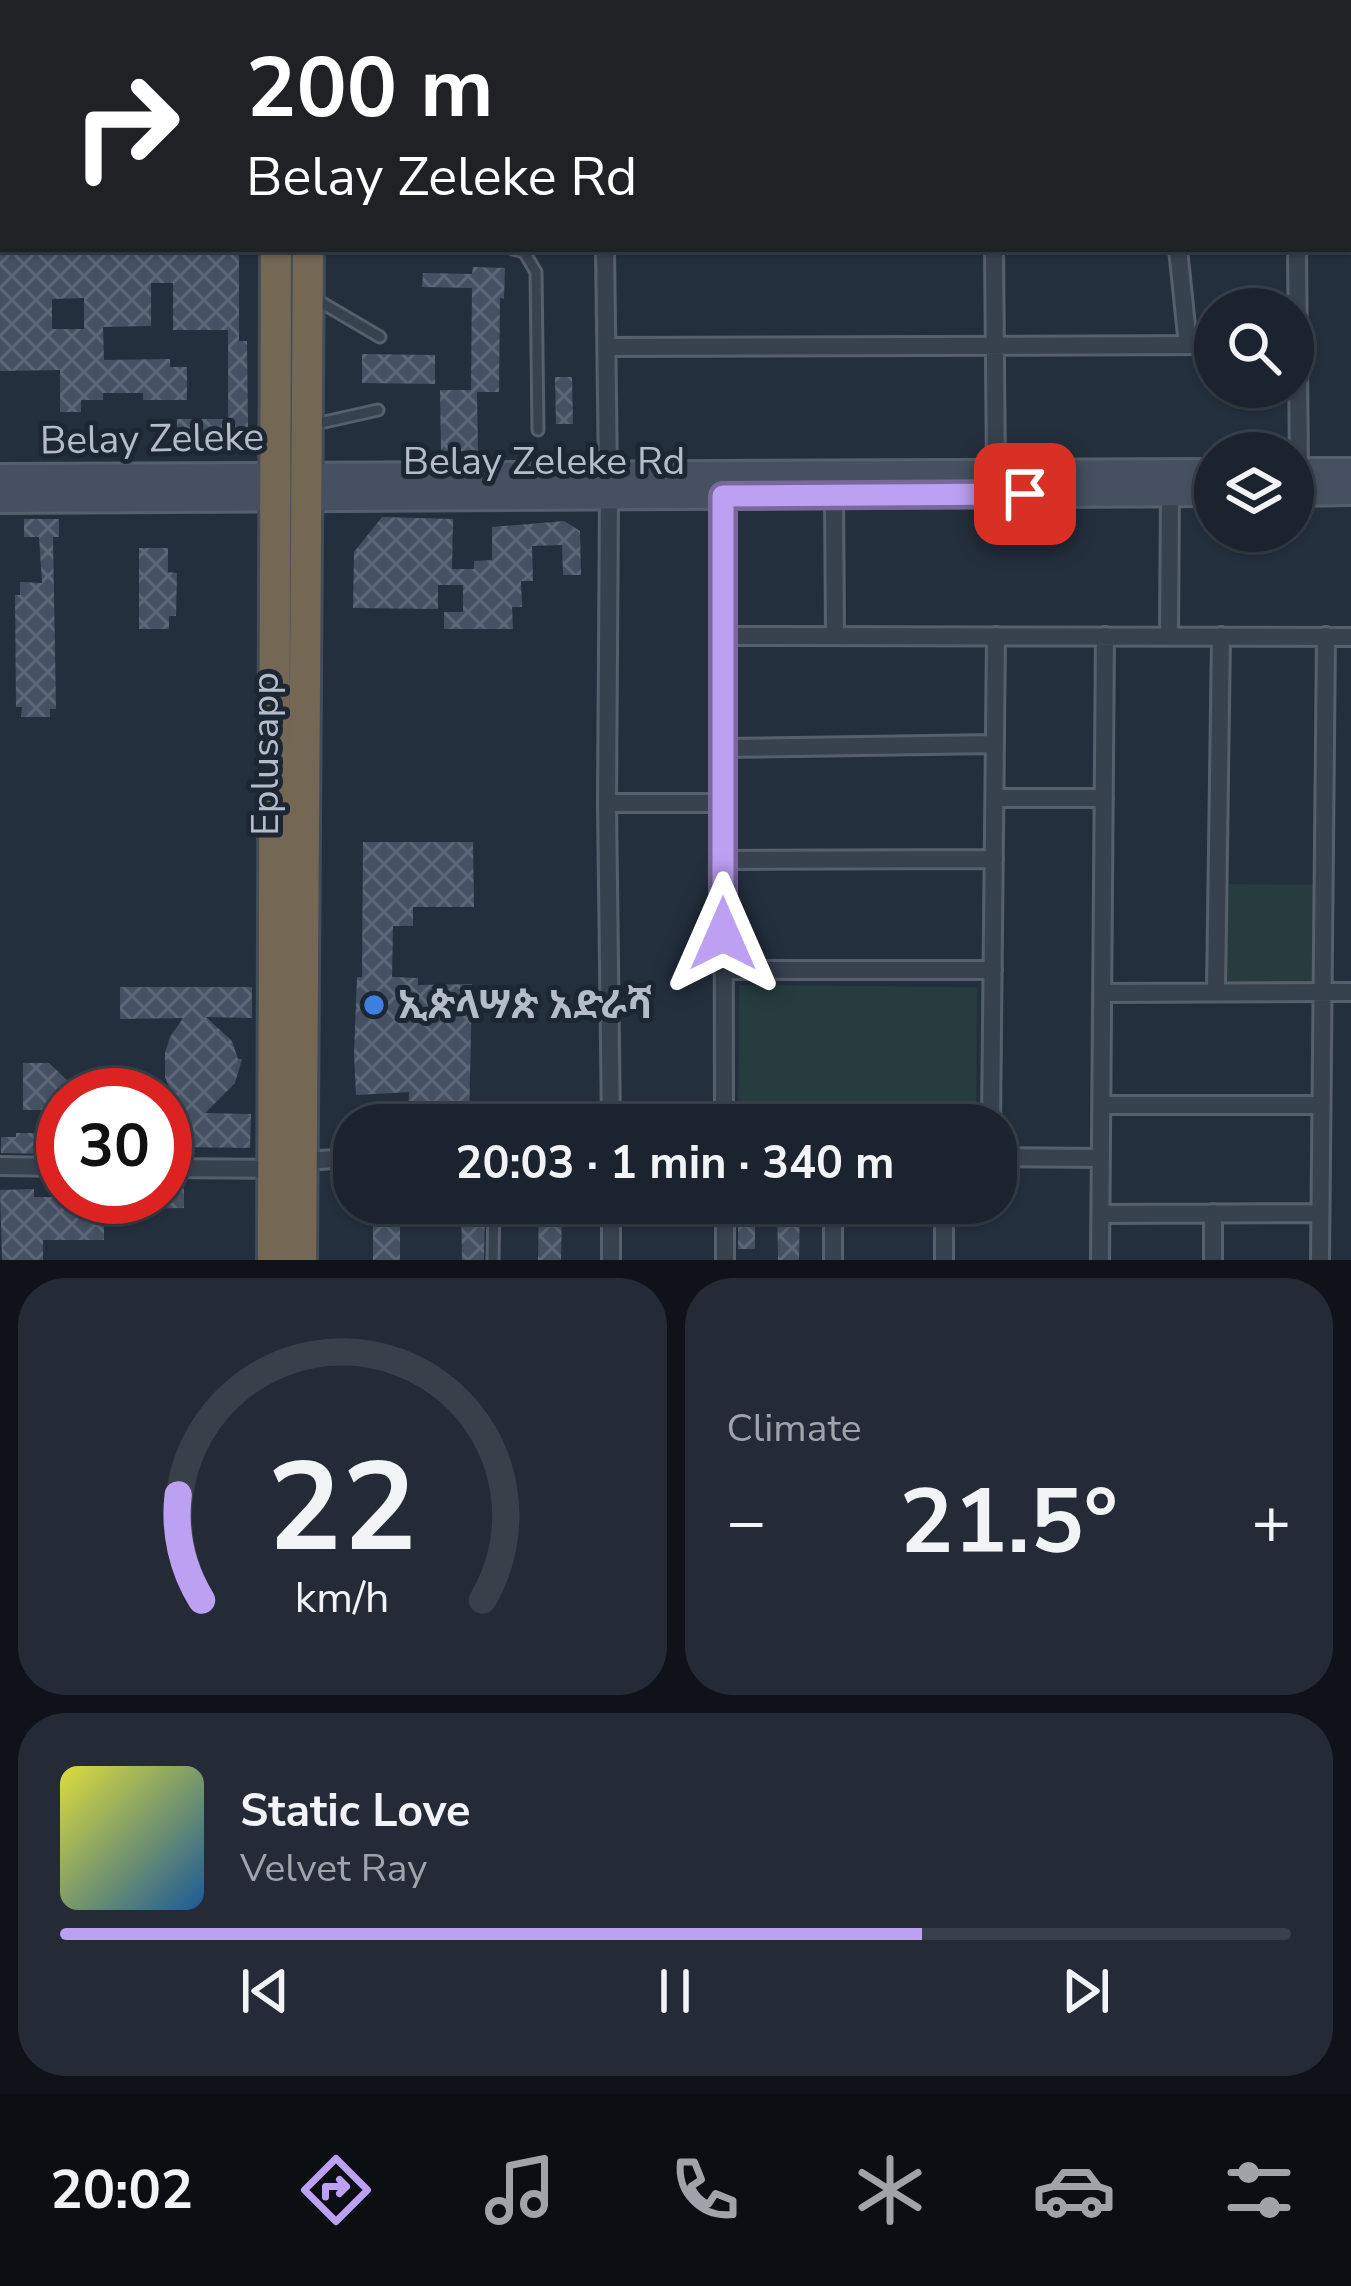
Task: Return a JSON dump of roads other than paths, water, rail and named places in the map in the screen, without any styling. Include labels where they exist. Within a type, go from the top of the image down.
[{"type":"highway","points":[[273,1260],[287,1165],[290,486],[276,252]]},
{"type":"highway","points":[[290,486],[306,426],[308,252]]},
{"type":"highway","points":[[287,1165],[301,1260]]},
{"type":"street","points":[[605,252],[611,1104]]},
{"type":"street","points":[[994,252],[996,472]]},
{"type":"street","points":[[1178,252],[1188,345]]},
{"type":"street","points":[[1296,288],[1297,252]]},
{"type":"street","points":[[607,347],[1194,345]]},
{"type":"street","name":"Belay Zeleke Rd","points":[[609,485],[723,496],[996,472],[1194,488]]},
{"type":"street","points":[[1314,477],[1351,472]]},
{"type":"street","name":"Belay Zeleke","points":[[0,477],[290,486]]},
{"type":"street","name":"Belay Zeleke Rd","points":[[290,486],[1170,483],[1194,477]]},
{"type":"street","points":[[1169,635],[1170,483]]},
{"type":"street","points":[[1314,483],[1351,492]]},
{"type":"street","points":[[834,484],[835,635]]},
{"type":"street","name":"Belay Zeleke","points":[[0,500],[290,486]]},
{"type":"street","points":[[723,496],[724,1104]]},
{"type":"street","points":[[723,636],[1351,637]]},
{"type":"street","points":[[991,1104],[996,636]]},
{"type":"street","points":[[1100,1260],[1105,636]]},
{"type":"street","points":[[1216,991],[1221,636]]},
{"type":"street","points":[[1320,1260],[1326,636]]},
{"type":"street","points":[[722,748],[995,743]]},
{"type":"street","points":[[995,798],[1104,798]]},
{"type":"street","points":[[607,802],[722,803]]},
{"type":"street","points":[[723,860],[994,859]]},
{"type":"street","points":[[723,970],[993,970]]},
{"type":"street","points":[[1102,993],[1351,992]]},
{"type":"street","points":[[1102,1105],[1322,1106]]},
{"type":"street","points":[[1017,1157],[1101,1158]]},
{"type":"street","points":[[192,1167],[333,1160]]},
{"type":"street","points":[[0,1166],[36,1167]]},
{"type":"street","points":[[1101,1214],[1320,1214]]},
{"type":"street","points":[[1213,1214],[1213,1260]]},
{"type":"street","points":[[611,1224],[611,1260]]},
{"type":"street","points":[[725,1224],[725,1260]]},
{"type":"street","points":[[833,1224],[833,1260]]},
{"type":"street","points":[[944,1224],[944,1260]]},
{"type":"lane","points":[[524,252],[536,272],[538,430]]},
{"type":"lane","points":[[308,294],[380,337]]},
{"type":"lane","points":[[306,426],[378,410]]},
{"type":"lane","points":[[493,1260],[494,1224]]},
{"type":"place","name":"ኢጵላሣጵ አድራሻ","points":[[374,1005]]}]
